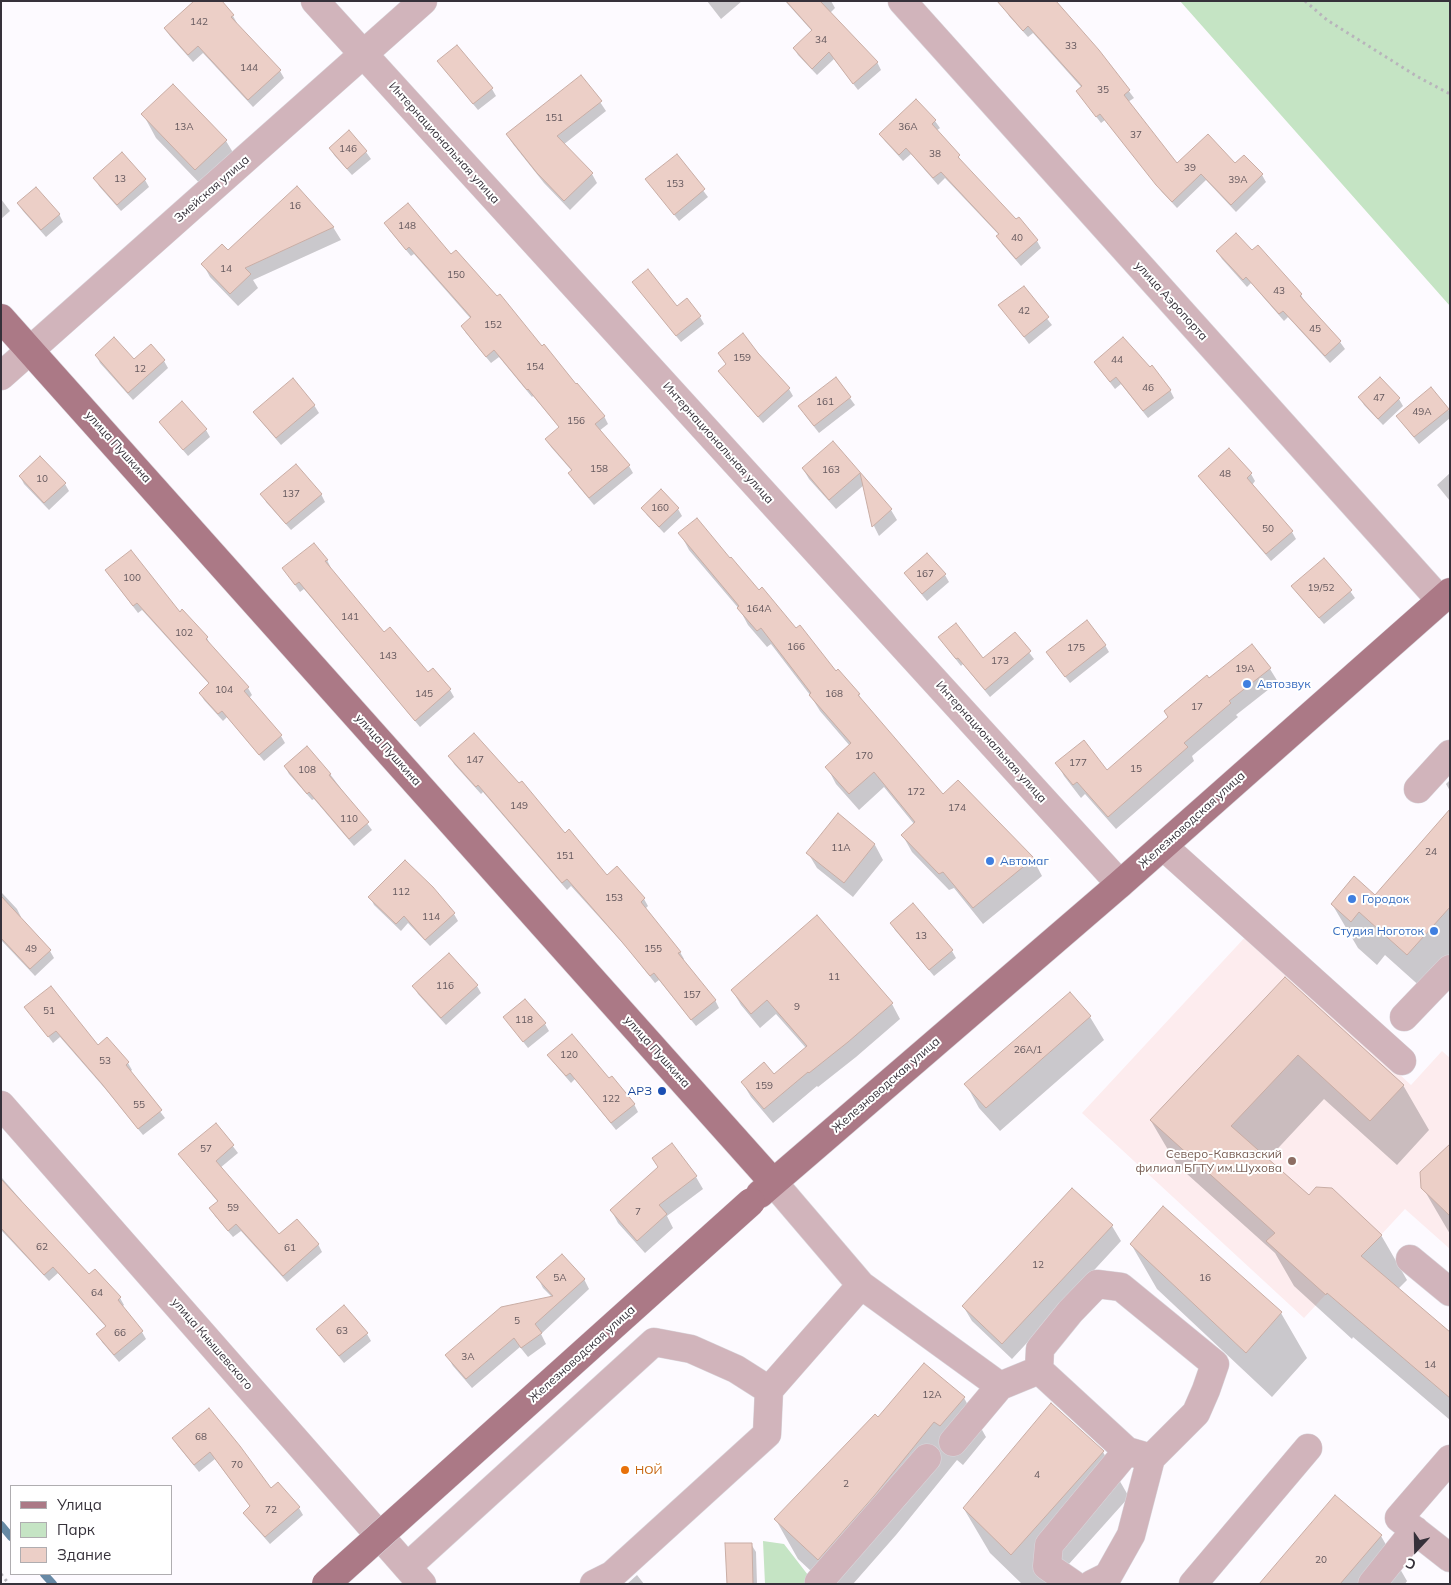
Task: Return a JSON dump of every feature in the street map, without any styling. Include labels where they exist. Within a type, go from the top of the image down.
[{"type":"main road","name":"улица Пушкина","points":[[1,318],[773,1182]]},
{"type":"main road","name":"Железноводская улица","points":[[326,1584],[773,1182],[1120,884],[1445,596]]},
{"type":"street","name":"Интернациональная улица","points":[[315,1],[1120,884]]},
{"type":"street","name":"Змейская улица","points":[[1,376],[364,55],[422,1]]},
{"type":"street","name":"улица Аэропорта","points":[[902,1],[1445,596]]},
{"type":"street","points":[[1418,789],[1450,754]]},
{"type":"street","points":[[1163,846],[1402,1061]]},
{"type":"street","points":[[1404,1017],[1450,969]]},
{"type":"street","name":"улица Кнышевского","points":[[1,1105],[415,1575]]},
{"type":"street","points":[[773,1182],[862,1285],[1000,1386]]},
{"type":"street","points":[[1410,1259],[1450,1292]]},
{"type":"street","points":[[1039,1370],[1040,1349],[1070,1312],[1097,1284],[1121,1287],[1215,1364],[1196,1413],[1139,1455],[1049,1545],[1047,1566],[1073,1584]]},
{"type":"street","points":[[594,1584],[612,1575],[767,1434],[769,1390],[862,1285]]},
{"type":"street","points":[[415,1575],[654,1342],[691,1349],[736,1369],[769,1390]]},
{"type":"street","points":[[953,1442],[1000,1386],[1039,1370]]},
{"type":"street","points":[[1039,1370],[1139,1455]]},
{"type":"street","points":[[1193,1584],[1308,1448]]},
{"type":"street","points":[[1092,1584],[1108,1576],[1131,1535],[1139,1455]]},
{"type":"street","points":[[820,1584],[819,1582],[927,1458]]},
{"type":"street","points":[[1372,1584],[1407,1524],[1450,1459]]},
{"type":"street","points":[[1407,1524],[1450,1558]]},
{"type":"path","points":[[1305,1],[1327,20],[1418,77],[1450,94]]},
{"type":"path","points":[[1,1574],[9,1584]]},
{"type":"shaded area","name":"Северо-Кавказский филиал БГТУ им.Шухова","points":[[1248,934],[1411,1085],[1442,1051],[1450,1058],[1450,1249],[1405,1209],[1304,1318],[1082,1113]]},
{"type":"green space","points":[[1180,1],[1450,1],[1450,306]]},
{"type":"green space","points":[[763,1541],[784,1544],[808,1575],[812,1584],[765,1584]]},
{"type":"building","points":[[194,1],[222,1],[234,15],[231,17],[281,70],[248,100],[198,46],[188,55],[164,28]]},
{"type":"building","points":[[786,1],[820,1],[878,62],[853,84],[829,52],[812,69],[793,48],[812,30]]},
{"type":"building","points":[[997,1],[1056,1],[1099,50],[1130,90],[1124,95],[1177,163],[1208,134],[1235,163],[1244,155],[1263,174],[1231,205],[1201,174],[1172,202],[1156,185],[1100,114],[1096,117],[1076,91],[1082,86],[1028,26],[1023,31]]},
{"type":"building","points":[[457,45],[493,88],[473,104],[437,61]]},
{"type":"building","points":[[581,75],[602,101],[557,136],[593,173],[564,201],[537,173],[506,134]]},
{"type":"building","points":[[173,84],[227,140],[195,170],[141,114]]},
{"type":"building","points":[[916,99],[936,120],[932,124],[960,155],[958,157],[1016,219],[1019,217],[1038,240],[1016,259],[996,236],[999,234],[941,172],[933,178],[906,148],[899,155],[879,134]]},
{"type":"building","points":[[349,130],[367,151],[347,169],[329,148]]},
{"type":"building","points":[[122,152],[146,179],[117,205],[93,178]]},
{"type":"building","points":[[677,154],[705,189],[674,215],[645,179]]},
{"type":"building","points":[[297,186],[334,227],[245,268],[251,274],[230,294],[201,264],[222,244],[228,250]]},
{"type":"building","points":[[36,187],[60,214],[41,230],[17,203]]},
{"type":"building","points":[[408,203],[451,254],[456,250],[497,296],[500,294],[542,346],[544,344],[605,416],[595,424],[630,465],[589,498],[568,473],[572,470],[545,439],[559,427],[494,350],[486,357],[461,326],[471,317],[409,247],[406,250],[384,223]]},
{"type":"building","points":[[1236,233],[1252,250],[1258,245],[1302,294],[1300,296],[1341,341],[1325,356],[1283,311],[1279,314],[1246,277],[1243,280],[1216,251]]},
{"type":"building","points":[[648,269],[677,306],[687,298],[701,316],[676,336],[632,282]]},
{"type":"building","points":[[1024,286],[1049,317],[1024,337],[998,305]]},
{"type":"building","points":[[743,333],[758,353],[790,388],[758,417],[718,371],[726,364],[718,353]]},
{"type":"building","points":[[114,337],[134,359],[151,344],[165,360],[128,393],[95,355]]},
{"type":"building","points":[[1123,337],[1150,367],[1152,365],[1171,390],[1143,411],[1116,377],[1110,382],[1094,362]]},
{"type":"building","points":[[836,377],[851,397],[814,426],[798,406]]},
{"type":"building","points":[[1380,377],[1400,398],[1378,419],[1358,397]]},
{"type":"building","points":[[293,378],[315,405],[276,438],[253,412]]},
{"type":"building","points":[[1431,387],[1449,409],[1414,437],[1396,416]]},
{"type":"building","points":[[182,401],[207,429],[183,450],[159,422]]},
{"type":"building","points":[[833,441],[892,509],[872,527],[860,473],[829,500],[802,468]]},
{"type":"building","points":[[1229,448],[1252,473],[1247,478],[1293,531],[1266,554],[1198,476]]},
{"type":"building","points":[[40,456],[66,483],[44,503],[19,476]]},
{"type":"building","points":[[296,464],[322,494],[286,524],[260,494]]},
{"type":"building","points":[[661,489],[679,508],[659,527],[641,508]]},
{"type":"building","points":[[697,518],[759,590],[762,587],[796,628],[800,625],[836,671],[838,669],[860,694],[858,695],[943,794],[958,780],[1034,858],[973,908],[943,872],[939,874],[901,835],[915,822],[874,772],[849,794],[825,767],[851,743],[809,695],[811,693],[761,628],[757,631],[737,608],[739,606],[678,533]]},
{"type":"building","points":[[314,543],[328,560],[325,561],[384,632],[390,627],[428,672],[433,668],[451,689],[415,721],[299,582],[295,585],[282,568]]},
{"type":"building","points":[[131,550],[180,612],[182,609],[208,637],[206,639],[249,687],[244,691],[282,735],[259,755],[222,711],[218,714],[199,693],[209,683],[137,603],[133,606],[105,570]]},
{"type":"building","points":[[927,553],[946,574],[922,594],[904,573]]},
{"type":"building","points":[[1324,558],[1352,590],[1319,618],[1291,586]]},
{"type":"building","points":[[1087,620],[1106,645],[1065,677],[1046,652]]},
{"type":"building","points":[[956,623],[983,658],[1015,632],[1031,651],[985,690],[938,637]]},
{"type":"building","points":[[1252,644],[1271,668],[1229,701],[1231,703],[1184,743],[1188,747],[1108,817],[1077,782],[1073,785],[1055,763],[1084,740],[1107,770],[1168,717],[1164,711],[1207,675],[1209,678]]},
{"type":"building","points":[[474,733],[519,783],[522,781],[565,833],[569,829],[607,875],[617,866],[645,898],[641,902],[681,952],[678,953],[716,1000],[691,1020],[654,973],[650,976],[567,879],[562,883],[478,785],[476,787],[448,756]]},
{"type":"building","points":[[307,746],[369,822],[349,839],[284,766]]},
{"type":"building","points":[[1450,809],[1450,907],[1407,955],[1359,912],[1351,922],[1331,904],[1354,876],[1375,895]]},
{"type":"building","points":[[838,813],[875,844],[844,883],[806,853]]},
{"type":"building","points":[[405,860],[433,887],[455,913],[425,940],[404,916],[396,924],[368,897]]},
{"type":"building","points":[[1,896],[51,950],[30,969],[1,938]]},
{"type":"building","points":[[913,903],[953,950],[929,970],[890,923]]},
{"type":"building","points":[[817,915],[893,1003],[848,1042],[764,1109],[741,1082],[764,1062],[774,1074],[807,1046],[767,1000],[751,1014],[731,990]]},
{"type":"building","points":[[449,953],[478,985],[441,1018],[412,986]]},
{"type":"building","points":[[1285,977],[1404,1085],[1370,1121],[1298,1055],[1231,1126],[1309,1195],[1316,1187],[1332,1188],[1382,1235],[1361,1256],[1450,1332],[1450,1398],[1327,1293],[1326,1295],[1266,1241],[1275,1233],[1150,1120]]},
{"type":"building","points":[[51,986],[98,1045],[107,1037],[129,1062],[126,1065],[162,1110],[138,1129],[56,1031],[48,1037],[24,1007]]},
{"type":"building","points":[[1070,992],[1091,1016],[986,1108],[964,1084]]},
{"type":"building","points":[[525,999],[546,1023],[523,1042],[503,1017]]},
{"type":"building","points":[[572,1034],[609,1078],[612,1076],[635,1104],[611,1123],[570,1073],[566,1076],[547,1055]]},
{"type":"building","points":[[216,1123],[234,1145],[216,1161],[279,1234],[297,1219],[319,1244],[283,1276],[236,1224],[228,1231],[209,1208],[218,1201],[178,1154]]},
{"type":"building","points":[[672,1143],[697,1176],[659,1205],[667,1214],[637,1241],[610,1210],[658,1167],[652,1158]]},
{"type":"building","points":[[1450,1144],[1450,1216],[1421,1188],[1420,1172]]},
{"type":"building","points":[[1,1179],[89,1274],[95,1269],[121,1297],[118,1300],[143,1331],[114,1355],[96,1334],[106,1326],[53,1267],[44,1275],[1,1228]]},
{"type":"building","points":[[1072,1188],[1113,1225],[1002,1344],[962,1306]]},
{"type":"building","points":[[1163,1206],[1282,1312],[1246,1353],[1130,1244]]},
{"type":"building","points":[[562,1254],[585,1279],[535,1324],[542,1333],[521,1348],[514,1338],[466,1379],[445,1355],[501,1307],[553,1296],[536,1277]]},
{"type":"building","points":[[344,1305],[368,1333],[339,1356],[316,1329]]},
{"type":"building","points":[[924,1363],[965,1397],[940,1426],[934,1422],[874,1496],[818,1560],[774,1519],[875,1414],[878,1417]]},
{"type":"building","points":[[1051,1403],[1104,1451],[1011,1555],[963,1508]]},
{"type":"building","points":[[209,1408],[271,1488],[278,1482],[300,1507],[265,1537],[243,1513],[250,1506],[210,1452],[194,1465],[172,1438]]},
{"type":"building","points":[[1335,1495],[1382,1535],[1340,1584],[1259,1584]]},
{"type":"building","points":[[725,1543],[752,1543],[753,1584],[727,1584]]},
{"type":"waterway","points":[[1,1525],[10,1536]]},
{"type":"waterway","points":[[45,1575],[53,1584]]},
{"type":"place","name":"Автозвук","points":[[1247,684]]},
{"type":"place","name":"Автомаг","points":[[990,861]]},
{"type":"place","name":"Городок","points":[[1352,899]]},
{"type":"place","name":"Студия Ноготок","points":[[1434,931]]},
{"type":"place","name":"АРЗ","points":[[662,1091]]},
{"type":"place","name":"Северо-Кавказский филиал БГТУ им.Шухова","points":[[1292,1161]]},
{"type":"place","name":"НОЙ","points":[[625,1470]]}]
